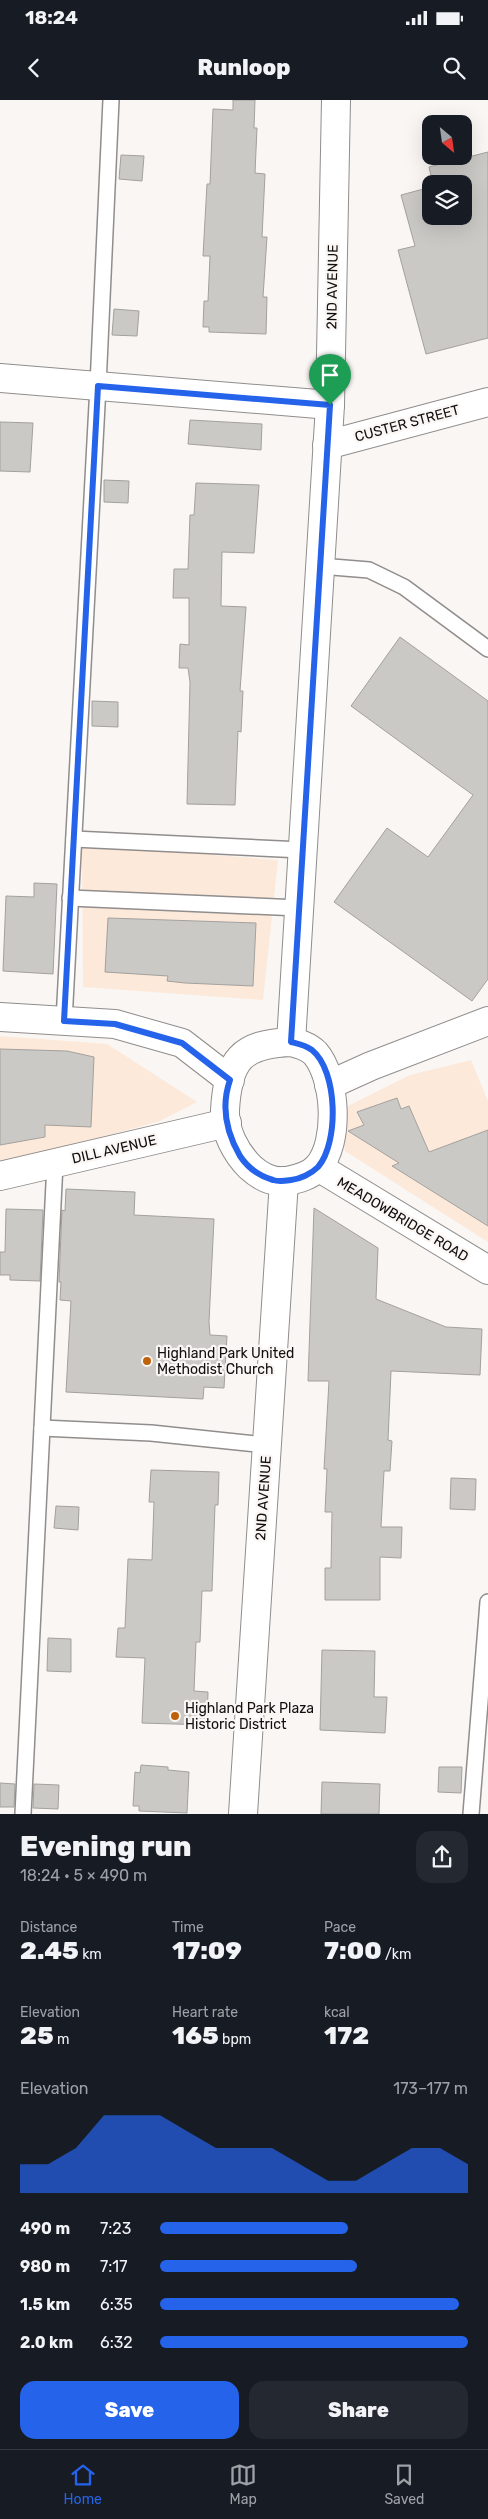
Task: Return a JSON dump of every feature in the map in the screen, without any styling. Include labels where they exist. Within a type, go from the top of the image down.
[{"type":"street","name":"2ND AVENUE","points":[[291,1042],[330,405],[336,100]]},
{"type":"street","points":[[0,378],[330,405]]},
{"type":"street","name":"CUSTER STREET","points":[[327,445],[488,402]]},
{"type":"street","points":[[0,1017],[115,1024],[182,1043],[230,1080]]},
{"type":"street","points":[[329,1085],[371,1066],[488,1021]]},
{"type":"street","points":[[291,1042],[304,1045],[314,1052],[323,1064],[334,1104],[332,1131],[318,1167],[300,1179],[279,1182],[259,1176],[242,1158],[230,1138],[225,1113],[230,1080],[235,1064],[248,1051],[266,1043],[291,1042]]},
{"type":"street","name":"DILL AVENUE","points":[[0,1176],[227,1123]]},
{"type":"street","name":"MEADOWBRIDGE ROAD","points":[[318,1167],[488,1270]]},
{"type":"street","name":"2ND AVENUE","points":[[242,1814],[284,1181]]},
{"type":"lane","points":[[64,1021],[98,386],[111,100]]},
{"type":"lane","points":[[320,566],[369,570],[404,587],[488,649]]},
{"type":"lane","points":[[74,839],[302,850]]},
{"type":"lane","points":[[70,898],[299,908]]},
{"type":"lane","points":[[23,1814],[54,1163]]},
{"type":"lane","points":[[42,1428],[151,1433],[266,1444]]},
{"type":"lane","points":[[471,1814],[488,1602]]},
{"type":"shaded area","points":[[82,845],[278,860],[263,1000],[83,987]]},
{"type":"shaded area","points":[[0,1036],[107,1044],[197,1102],[160,1121],[67,1147],[0,1160]]},
{"type":"shaded area","points":[[471,1060],[488,1101],[488,1242],[345,1151],[338,1111],[410,1075]]},
{"type":"building","points":[[233,100],[255,100],[254,128],[257,128],[255,173],[265,174],[262,237],[267,237],[263,297],[267,297],[266,334],[209,332],[209,327],[203,327],[204,301],[208,301],[210,256],[203,256],[207,184],[210,184],[213,109],[233,110]]},
{"type":"building","points":[[488,152],[488,338],[426,354],[398,250],[415,246],[401,195],[422,189],[422,225],[472,225],[472,175],[431,175],[429,167],[437,165],[472,165],[472,156]]},
{"type":"building","points":[[121,155],[144,156],[142,181],[119,179]]},
{"type":"building","points":[[114,309],[139,311],[137,336],[112,335]]},
{"type":"building","points":[[190,420],[262,424],[261,450],[188,444]]},
{"type":"building","points":[[0,422],[33,423],[30,472],[0,471]]},
{"type":"building","points":[[104,480],[129,481],[128,503],[104,502]]},
{"type":"building","points":[[196,483],[259,485],[254,553],[222,552],[221,606],[246,607],[240,691],[243,691],[241,732],[238,731],[235,805],[187,804],[190,682],[188,668],[179,668],[180,644],[189,645],[189,598],[173,598],[174,569],[188,569],[190,515],[194,515]]},
{"type":"building","points":[[400,637],[488,701],[488,979],[472,1001],[334,902],[387,828],[428,857],[473,795],[351,706]]},
{"type":"building","points":[[92,701],[118,702],[118,727],[92,726]]},
{"type":"building","points":[[34,883],[57,884],[53,974],[3,971],[6,896],[34,897]]},
{"type":"building","points":[[108,918],[256,923],[253,986],[185,983],[167,981],[168,976],[105,972]]},
{"type":"building","points":[[0,1049],[67,1051],[94,1057],[91,1127],[45,1125],[45,1137],[0,1145]]},
{"type":"building","points":[[397,1098],[401,1109],[409,1106],[429,1152],[488,1130],[488,1226],[392,1166],[399,1163],[348,1131],[364,1125],[357,1112]]},
{"type":"building","points":[[66,1189],[135,1192],[134,1215],[214,1219],[209,1322],[210,1335],[227,1336],[224,1388],[204,1387],[203,1399],[66,1392],[71,1301],[60,1300],[61,1282],[59,1282],[62,1210],[65,1211]]},
{"type":"building","points":[[314,1208],[378,1248],[376,1299],[446,1327],[482,1329],[480,1375],[391,1371],[388,1440],[392,1441],[390,1471],[384,1471],[381,1527],[402,1527],[401,1558],[380,1557],[380,1600],[325,1600],[325,1568],[331,1568],[332,1512],[325,1512],[327,1469],[324,1469],[329,1381],[308,1381]]},
{"type":"building","points":[[6,1209],[43,1210],[40,1281],[10,1280],[10,1275],[0,1275],[0,1252],[5,1252]]},
{"type":"building","points":[[151,1470],[219,1472],[218,1505],[215,1505],[212,1591],[202,1591],[200,1642],[196,1642],[194,1691],[208,1692],[207,1725],[142,1723],[145,1658],[116,1657],[118,1628],[125,1628],[128,1559],[152,1560],[154,1502],[149,1502]]},
{"type":"building","points":[[451,1478],[476,1479],[475,1510],[450,1509]]},
{"type":"building","points":[[56,1506],[79,1507],[78,1530],[54,1528]]},
{"type":"building","points":[[48,1638],[71,1639],[71,1672],[47,1671]]},
{"type":"building","points":[[322,1650],[375,1651],[374,1697],[387,1697],[385,1733],[320,1730]]},
{"type":"building","points":[[141,1765],[168,1767],[168,1770],[189,1772],[187,1813],[139,1811],[139,1806],[133,1806],[135,1772],[140,1773]]},
{"type":"building","points":[[439,1767],[462,1767],[461,1793],[438,1792]]},
{"type":"building","points":[[322,1782],[380,1784],[379,1814],[321,1814]]},
{"type":"building","points":[[0,1783],[15,1784],[14,1807],[0,1807]]},
{"type":"building","points":[[34,1784],[59,1785],[58,1809],[33,1808]]},
{"type":"place","name":"Highland Park United Methodist Church","points":[[147,1361]]},
{"type":"place","name":"Highland Park Plaza Historic District","points":[[175,1716]]},
{"type":"route","points":[[98,386],[330,405],[291,1042],[304,1045],[314,1052],[323,1064],[334,1104],[332,1131],[318,1167],[300,1179],[279,1182],[259,1176],[242,1158],[230,1138],[225,1113],[230,1080],[182,1043],[115,1024],[64,1021],[98,386]]}]
